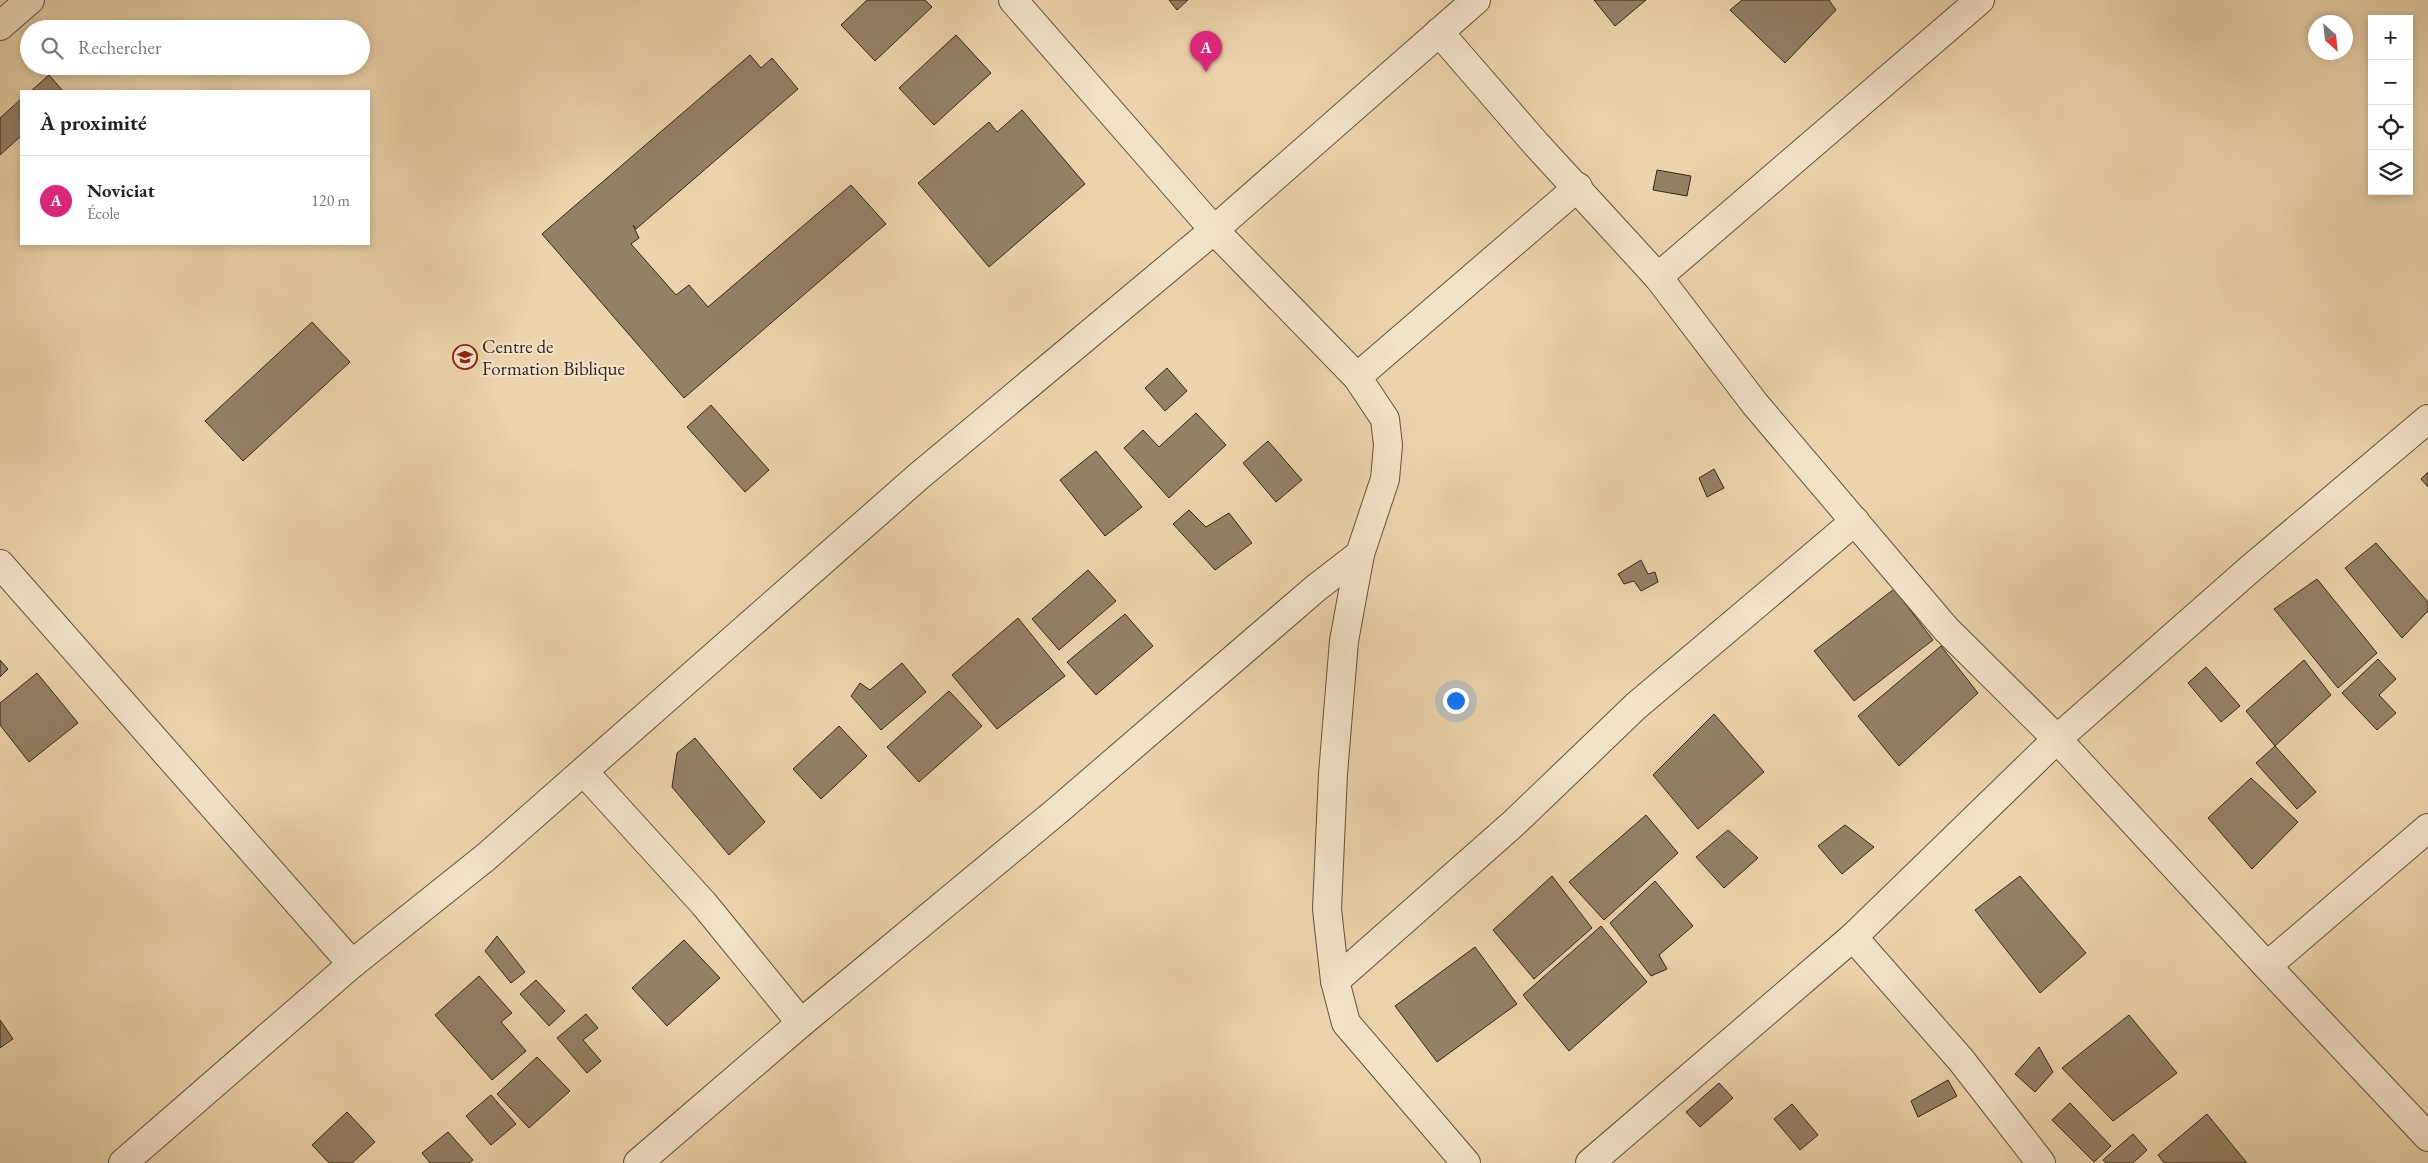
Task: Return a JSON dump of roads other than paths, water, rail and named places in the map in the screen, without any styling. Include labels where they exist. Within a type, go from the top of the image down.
[{"type":"street","points":[[0,26],[30,0]]},
{"type":"street","points":[[1013,0],[1214,230],[1357,377],[1385,419],[1388,445],[1385,479],[1360,554],[1344,641],[1333,774],[1327,909],[1335,982],[1346,1024],[1466,1163]]},
{"type":"street","points":[[123,1163],[352,964],[486,857],[919,476],[1214,230],[1476,0]]},
{"type":"street","points":[[1658,277],[1980,0]]},
{"type":"street","points":[[1439,32],[1536,144],[1578,187],[1658,277],[1755,404],[1946,629],[2057,739],[2428,1137]]},
{"type":"street","points":[[1357,377],[1578,187]]},
{"type":"street","points":[[1590,1163],[1852,938],[2057,739],[2250,569],[2428,419]]},
{"type":"street","points":[[1335,982],[1514,823],[1636,706],[1855,521]]},
{"type":"street","points":[[638,1163],[801,1023],[1057,811],[1316,588],[1360,554]]},
{"type":"street","points":[[0,564],[352,964]]},
{"type":"street","points":[[584,772],[704,904],[801,1023]]},
{"type":"street","points":[[2267,966],[2428,828]]},
{"type":"street","points":[[1852,938],[1960,1060],[2041,1163]]},
{"type":"place","name":"Noviciat","points":[[1206,72]]},
{"type":"place","name":"Centre de Formation Biblique","points":[[465,357]]}]
